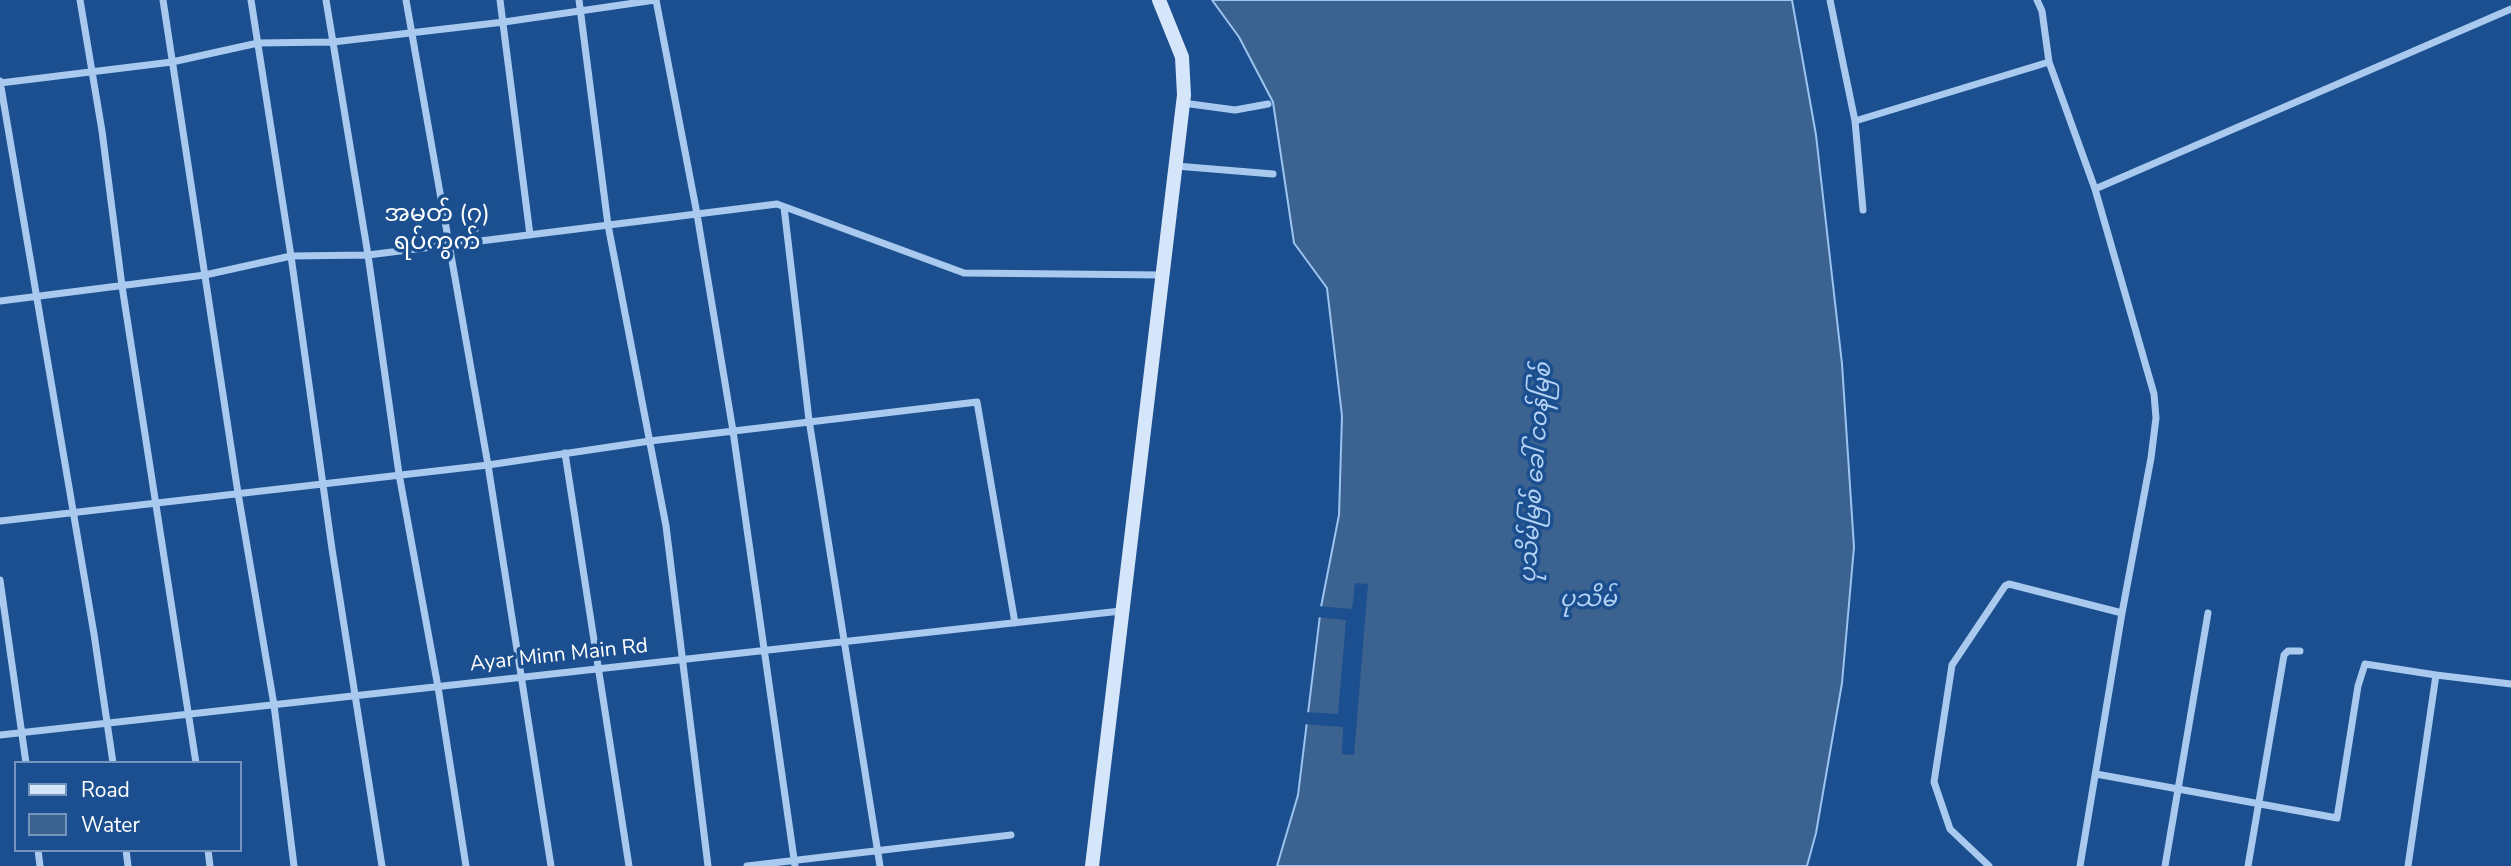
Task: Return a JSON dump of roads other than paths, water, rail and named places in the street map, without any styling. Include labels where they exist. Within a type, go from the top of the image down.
[{"type":"street","points":[[80,0],[102,131],[154,503],[196,761]]},
{"type":"street","points":[[163,0],[238,493],[274,705],[294,866]]},
{"type":"street","points":[[251,0],[382,866]]},
{"type":"street","points":[[326,0],[368,255],[399,474],[438,687],[466,866]]},
{"type":"street","points":[[406,0],[488,465],[551,866]]},
{"type":"street","points":[[500,0],[530,235]]},
{"type":"street","points":[[579,0],[608,225],[666,526],[709,866]]},
{"type":"street","points":[[113,761],[0,82],[172,62],[258,43],[333,43],[655,0],[697,214],[733,431],[794,863]]},
{"type":"street","points":[[1092,866],[1183,103],[1182,57],[1159,0]]},
{"type":"street","points":[[1830,0],[1855,121],[1863,210]]},
{"type":"street","points":[[2037,0],[2042,11],[2049,62],[2095,189],[2154,394],[2156,418],[2080,866]]},
{"type":"street","points":[[2095,189],[2511,9]]},
{"type":"street","points":[[1855,121],[2049,62]]},
{"type":"street","points":[[1183,103],[1235,110],[1268,104]]},
{"type":"street","points":[[1176,166],[1273,174]]},
{"type":"street","points":[[0,301],[205,275],[291,256],[368,255],[776,204],[964,273],[1163,275]]},
{"type":"street","points":[[784,206],[809,420],[880,866]]},
{"type":"street","points":[[0,521],[488,465],[809,420],[977,402],[1015,623]]},
{"type":"street","points":[[565,453],[629,866]]},
{"type":"street","points":[[0,580],[26,761]]},
{"type":"street","points":[[1989,866],[1950,829],[1934,782],[1952,665],[2005,586],[2009,584],[2122,613]]},
{"type":"street","name":"Ayar Minn Main Rd","points":[[0,735],[1121,611]]},
{"type":"street","points":[[2165,866],[2208,613]]},
{"type":"street","points":[[2248,866],[2284,655],[2287,651],[2300,651]]},
{"type":"street","points":[[2096,774],[2337,818],[2358,686],[2365,664],[2511,684]]},
{"type":"street","points":[[2408,866],[2436,675]]},
{"type":"street","points":[[747,866],[794,863],[877,850],[1011,835]]},
{"type":"water","name":"ပုသိမ်","points":[[1212,0],[1792,0],[1816,135],[1842,364],[1854,547],[1842,683],[1816,833],[1807,866],[1277,866],[1298,795],[1321,607],[1339,515],[1342,416],[1327,288],[1294,243],[1273,102],[1239,37]]},
{"type":"district","name":"အမှတ် (၇) ရပ်ကွက်","points":[[437,229]]},
{"type":"water label","name":"ပုသိမ်မြစ် ခေါ် ငဝန်မြစ်","points":[[1537,473]]}]
